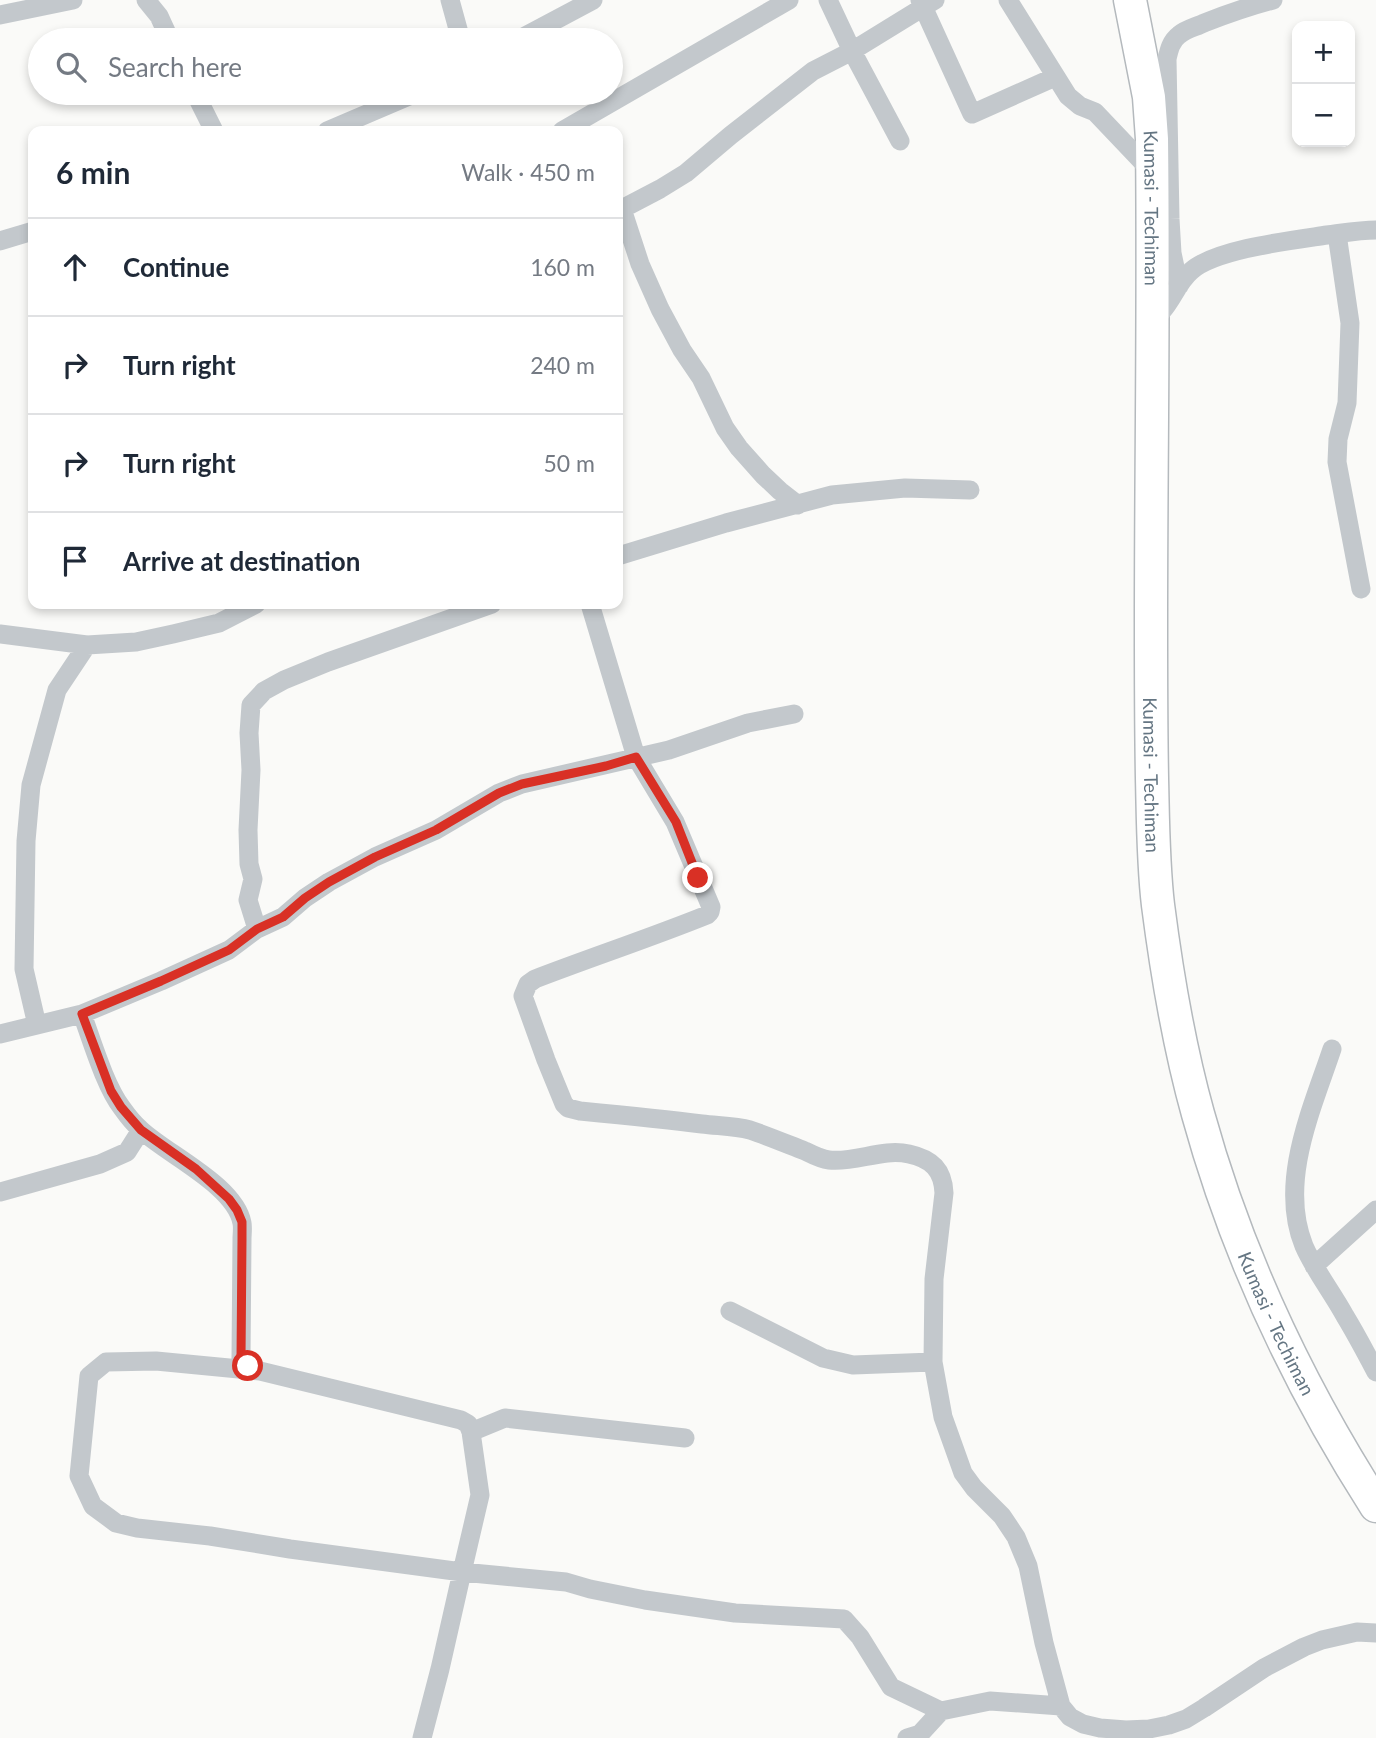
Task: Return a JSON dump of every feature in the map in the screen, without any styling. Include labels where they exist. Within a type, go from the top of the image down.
[{"type":"highway","name":"Kumasi - Techiman","points":[[1130,0],[1149,97],[1152,139],[1150,676],[1153,819],[1158,899],[1170,984],[1198,1115],[1255,1276],[1281,1334],[1335,1438],[1376,1507]]},
{"type":"street","points":[[0,15],[74,0]]},
{"type":"street","points":[[146,0],[164,28]]},
{"type":"street","points":[[450,0],[458,28]]},
{"type":"street","points":[[540,28],[593,0]]},
{"type":"street","points":[[623,96],[789,0]]},
{"type":"street","points":[[828,0],[900,141]]},
{"type":"street","points":[[1008,0],[1068,96],[1080,106],[1095,112],[1153,173]]},
{"type":"street","points":[[1179,286],[1172,254],[1170,219],[1169,50],[1180,34],[1188,30],[1273,0]]},
{"type":"street","points":[[623,208],[686,173],[813,71],[852,51],[926,2],[972,114],[1055,77]]},
{"type":"street","points":[[201,105],[212,126]]},
{"type":"street","points":[[343,126],[389,105]]},
{"type":"street","points":[[571,126],[607,105]]},
{"type":"street","points":[[623,218],[660,309],[701,378],[725,428],[763,475],[798,505]]},
{"type":"street","points":[[1152,389],[1149,323],[1161,313],[1190,271],[1217,258],[1252,248],[1292,240],[1376,230]]},
{"type":"street","points":[[0,241],[28,233]]},
{"type":"street","points":[[1337,234],[1350,323],[1347,403],[1338,439],[1336,462],[1361,589]]},
{"type":"street","points":[[623,554],[832,495],[905,488],[970,490]]},
{"type":"street","points":[[0,634],[87,645],[136,642],[219,623],[246,609]]},
{"type":"street","points":[[257,929],[248,900],[253,879],[249,864],[248,830],[251,705],[264,691],[284,680],[478,609]]},
{"type":"street","points":[[592,609],[636,757],[676,822],[711,907],[707,915],[535,979],[528,984],[523,996],[564,1104],[580,1111],[748,1130],[817,1158],[829,1160],[886,1153],[908,1154],[933,1164],[939,1171],[944,1193],[934,1279],[933,1362],[943,1417],[963,1473],[1002,1516],[1016,1537],[1028,1566],[1061,1706],[1070,1717],[1100,1728],[1126,1730],[1169,1725],[1204,1708],[1264,1668],[1304,1647],[1357,1632],[1376,1633]]},
{"type":"street","points":[[37,1025],[24,969],[26,841],[32,785],[57,690],[87,645]]},
{"type":"street","points":[[0,1034],[82,1014],[229,950],[257,929],[283,917],[329,882],[375,857],[436,830],[499,793],[522,784],[693,743],[748,723],[794,714]]},
{"type":"street","points":[[82,1014],[111,1091],[121,1107],[141,1130],[196,1169],[229,1199],[237,1210],[242,1222],[241,1359],[248,1366],[260,1371]]},
{"type":"street","points":[[1332,1049],[1302,1141],[1296,1176],[1298,1225],[1314,1266],[1376,1372]]},
{"type":"street","points":[[0,1192],[100,1164],[127,1152],[141,1130]]},
{"type":"street","points":[[1314,1266],[1376,1210]]},
{"type":"street","points":[[730,1311],[823,1358],[853,1365],[933,1362]]},
{"type":"street","points":[[422,1738],[440,1669],[462,1572],[480,1495],[468,1424],[461,1420],[260,1371],[156,1361],[106,1362],[89,1376],[79,1476],[93,1506],[116,1523],[462,1572],[566,1582],[590,1590],[645,1600],[735,1612],[844,1619],[860,1637],[891,1687],[941,1712]]},
{"type":"street","points":[[471,1432],[505,1418],[685,1438]]},
{"type":"street","points":[[907,1738],[920,1734],[941,1712],[990,1701],[1061,1706]]},
{"type":"route","points":[[248,1366],[241,1359],[242,1222],[237,1210],[229,1199],[196,1169],[141,1130],[121,1107],[111,1091],[82,1014],[229,950],[257,929],[283,917],[329,882],[375,857],[436,830],[499,793],[522,784],[636,757],[676,822],[698,878]]}]
